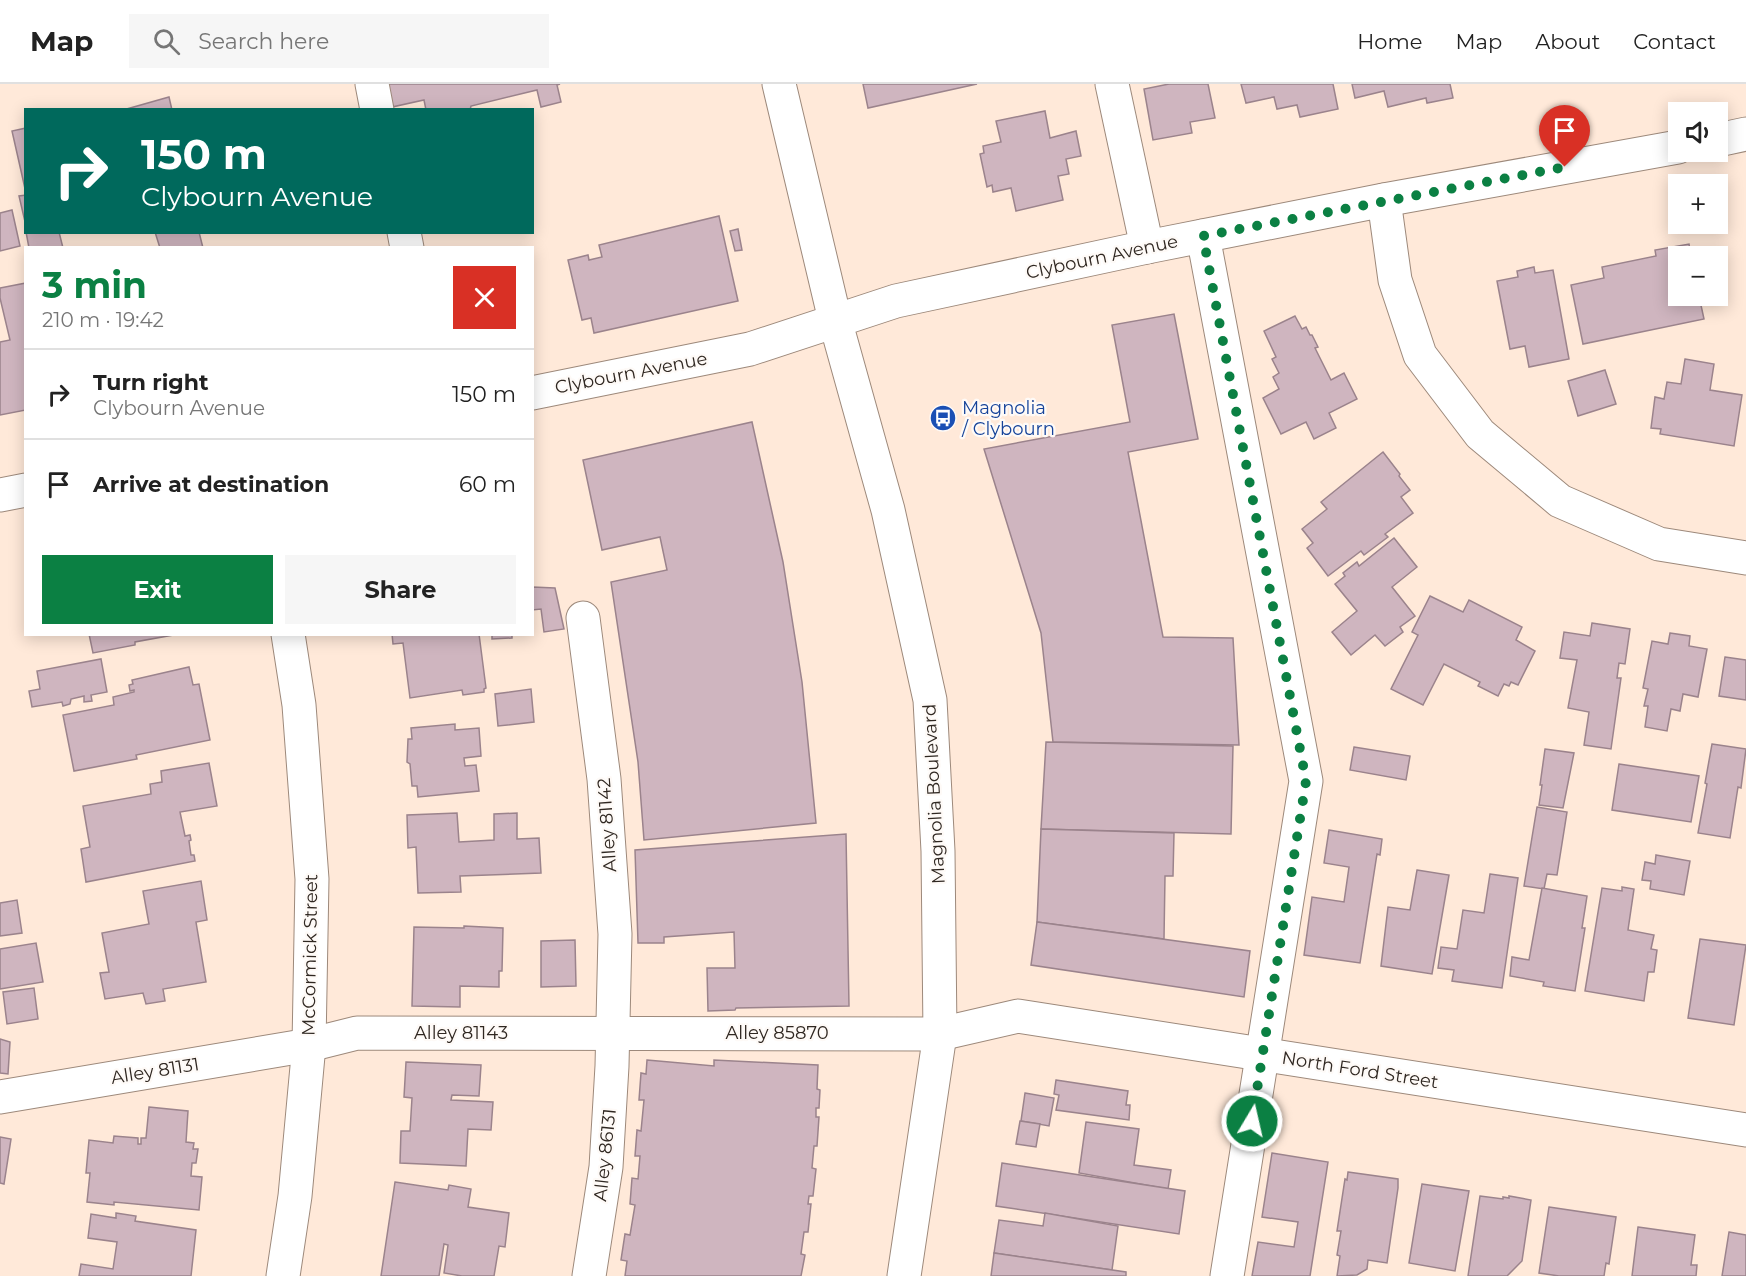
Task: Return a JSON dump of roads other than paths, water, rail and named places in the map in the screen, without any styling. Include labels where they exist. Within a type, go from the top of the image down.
[{"type":"street","points":[[372,84],[377,108]]},
{"type":"street","name":"Magnolia Boulevard","points":[[779,84],[835,320],[888,510],[930,700],[938,851],[940,1034],[904,1276]]},
{"type":"street","points":[[1112,84],[1147,247]]},
{"type":"street","points":[[1728,138],[1746,134]]},
{"type":"street","name":"Clybourn Avenue","points":[[534,393],[750,349],[896,301],[1147,247],[1384,200],[1668,149]]},
{"type":"street","points":[[1384,200],[1395,280],[1420,355],[1480,434],[1560,501],[1659,544],[1746,558]]},
{"type":"street","points":[[1203,236],[1306,781],[1227,1276]]},
{"type":"street","points":[[0,495],[24,490]]},
{"type":"street","name":"Alley 81142","points":[[583,618],[604,779],[615,934],[614,1033]]},
{"type":"street","name":"McCormick Street","points":[[283,1276],[295,1196],[309,1045],[312,879],[299,705],[288,636]]},
{"type":"street","name":"North Ford Street","points":[[940,1034],[1018,1016],[1746,1130]]},
{"type":"street","name":"Alley 81143","points":[[309,1045],[357,1033],[614,1033]]},
{"type":"street","name":"Alley 85870","points":[[614,1033],[940,1034]]},
{"type":"street","name":"Alley 86131","points":[[589,1276],[606,1167],[614,1033]]},
{"type":"street","name":"Alley 81131","points":[[0,1097],[309,1045]]},
{"type":"place","name":"Magnolia / Clybourn","points":[[943,418]]}]
